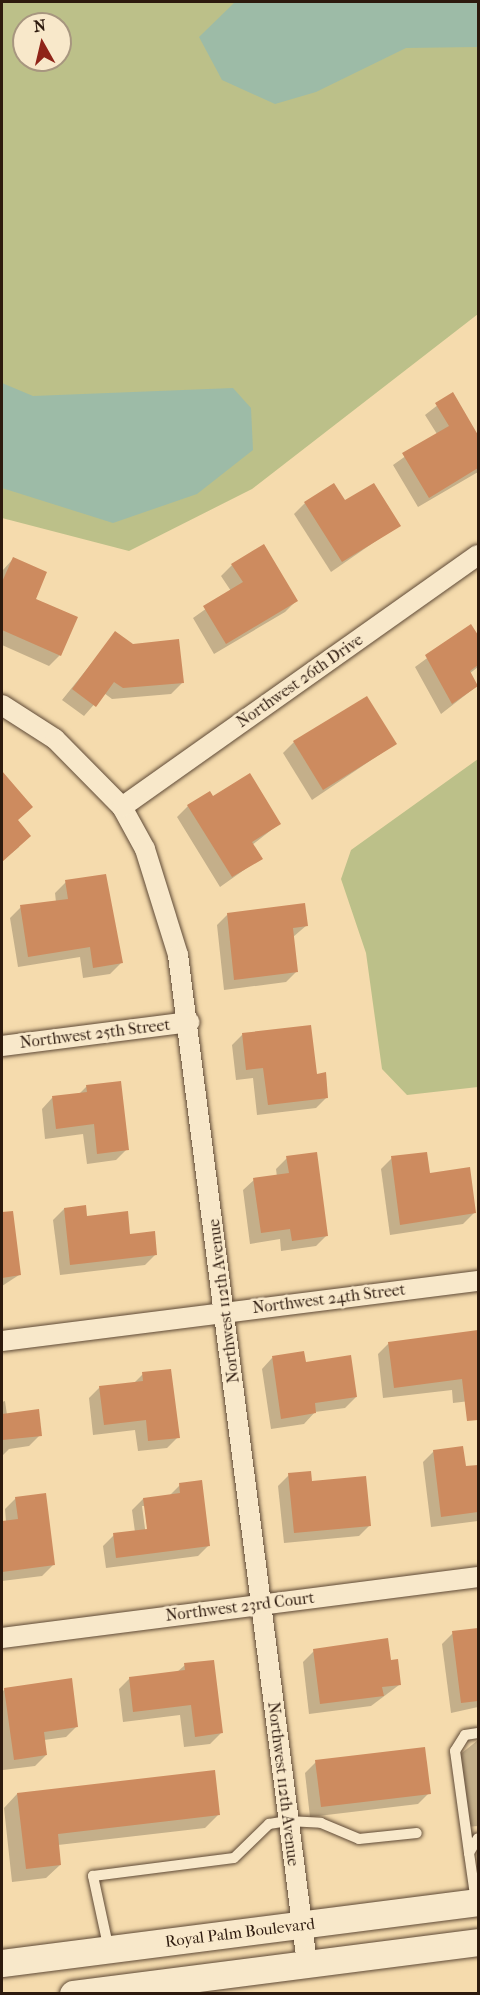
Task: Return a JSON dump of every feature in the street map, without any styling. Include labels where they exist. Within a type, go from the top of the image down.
[{"type":"main road","name":"Royal Palm Boulevard","points":[[2,1964],[477,1903]]},
{"type":"main road","points":[[76,1993],[204,1985],[307,1964],[478,1942]]},
{"type":"street","name":"Northwest 26th Drive","points":[[122,807],[478,555]]},
{"type":"street","name":"Northwest 112th Avenue","points":[[2,705],[55,739],[122,807],[145,849],[166,906],[189,1023],[260,1604],[307,1964]]},
{"type":"street","name":"Northwest 25th Street","points":[[2,1046],[189,1023]]},
{"type":"street","name":"Northwest 24th Street","points":[[2,1341],[478,1281]]},
{"type":"street","name":"Northwest 23rd Court","points":[[2,1638],[478,1577]]},
{"type":"lane","points":[[477,1903],[455,1751],[465,1735],[478,1733]]},
{"type":"lane","points":[[109,1950],[93,1876],[234,1858],[270,1824],[288,1821],[321,1823],[359,1839],[417,1833]]},
{"type":"lane","points":[[469,1853],[478,1838]]},
{"type":"green space","points":[[2,2],[478,2],[478,314],[252,489],[129,551],[2,518]]},
{"type":"green space","points":[[478,759],[478,1087],[407,1095],[382,1069],[366,953],[341,879],[351,850]]},
{"type":"shaded area","points":[[235,2],[478,2],[478,47],[406,48],[316,92],[275,104],[222,80],[199,37]]},
{"type":"shaded area","points":[[2,383],[33,396],[233,388],[251,408],[253,450],[197,494],[113,523],[2,488]]},
{"type":"building","points":[[453,392],[478,435],[478,468],[429,498],[402,453],[449,426],[435,403]]},
{"type":"building","points":[[334,483],[345,500],[374,483],[401,526],[342,562],[304,502]]},
{"type":"building","points":[[264,544],[298,601],[226,644],[203,606],[243,582],[231,564]]},
{"type":"building","points":[[13,557],[47,572],[36,599],[78,617],[61,656],[2,630],[2,582]]},
{"type":"building","points":[[471,624],[478,635],[478,665],[470,671],[478,686],[452,704],[425,655]]},
{"type":"building","points":[[115,631],[133,644],[179,639],[184,683],[123,688],[114,682],[96,707],[72,689]]},
{"type":"building","points":[[367,696],[397,744],[323,790],[293,741]]},
{"type":"building","points":[[2,771],[33,807],[18,820],[31,836],[2,862]]},
{"type":"building","points":[[250,773],[281,824],[252,842],[263,859],[232,877],[187,805],[210,791],[213,796]]},
{"type":"building","points":[[106,874],[123,963],[93,968],[90,947],[28,957],[20,905],[68,899],[65,880]]},
{"type":"building","points":[[305,903],[308,926],[293,928],[298,972],[234,980],[227,913]]},
{"type":"building","points":[[311,1025],[317,1074],[326,1072],[328,1098],[268,1105],[263,1068],[246,1070],[242,1033]]},
{"type":"building","points":[[121,1081],[129,1150],[97,1154],[94,1124],[56,1129],[52,1096],[87,1092],[86,1085]]},
{"type":"building","points":[[317,1152],[328,1236],[292,1241],[290,1229],[261,1233],[253,1178],[289,1173],[286,1156]]},
{"type":"building","points":[[427,1152],[430,1173],[470,1167],[476,1213],[400,1225],[391,1156]]},
{"type":"building","points":[[86,1205],[87,1216],[128,1211],[130,1234],[155,1231],[157,1255],[70,1265],[64,1208]]},
{"type":"building","points":[[13,1211],[21,1275],[2,1278],[2,1212]]},
{"type":"building","points":[[478,1330],[478,1420],[467,1421],[462,1379],[394,1388],[388,1342]]},
{"type":"building","points":[[304,1351],[306,1362],[351,1355],[357,1397],[315,1403],[316,1413],[281,1419],[272,1356]]},
{"type":"building","points":[[171,1369],[180,1438],[148,1441],[146,1420],[104,1425],[99,1386],[143,1381],[142,1372]]},
{"type":"building","points":[[39,1409],[42,1436],[2,1440],[2,1414]]},
{"type":"building","points":[[463,1446],[466,1466],[478,1465],[478,1512],[441,1517],[433,1450]]},
{"type":"building","points":[[311,1471],[312,1481],[366,1476],[371,1526],[294,1533],[288,1473]]},
{"type":"building","points":[[202,1480],[210,1546],[116,1558],[113,1533],[147,1529],[143,1498],[180,1493],[179,1483]]},
{"type":"building","points":[[46,1493],[55,1565],[2,1572],[2,1521],[18,1519],[15,1497]]},
{"type":"building","points":[[478,1628],[478,1701],[461,1703],[452,1631]]},
{"type":"building","points":[[388,1638],[391,1660],[398,1659],[401,1685],[382,1687],[384,1696],[320,1704],[313,1649]]},
{"type":"building","points":[[214,1660],[223,1733],[195,1737],[191,1705],[133,1712],[129,1677],[185,1670],[184,1663]]},
{"type":"building","points":[[72,1678],[78,1727],[44,1732],[47,1755],[14,1760],[4,1688]]},
{"type":"building","points":[[425,1747],[431,1794],[321,1807],[315,1760]]},
{"type":"building","points":[[215,1770],[220,1815],[58,1834],[61,1865],[26,1869],[17,1793]]}]
